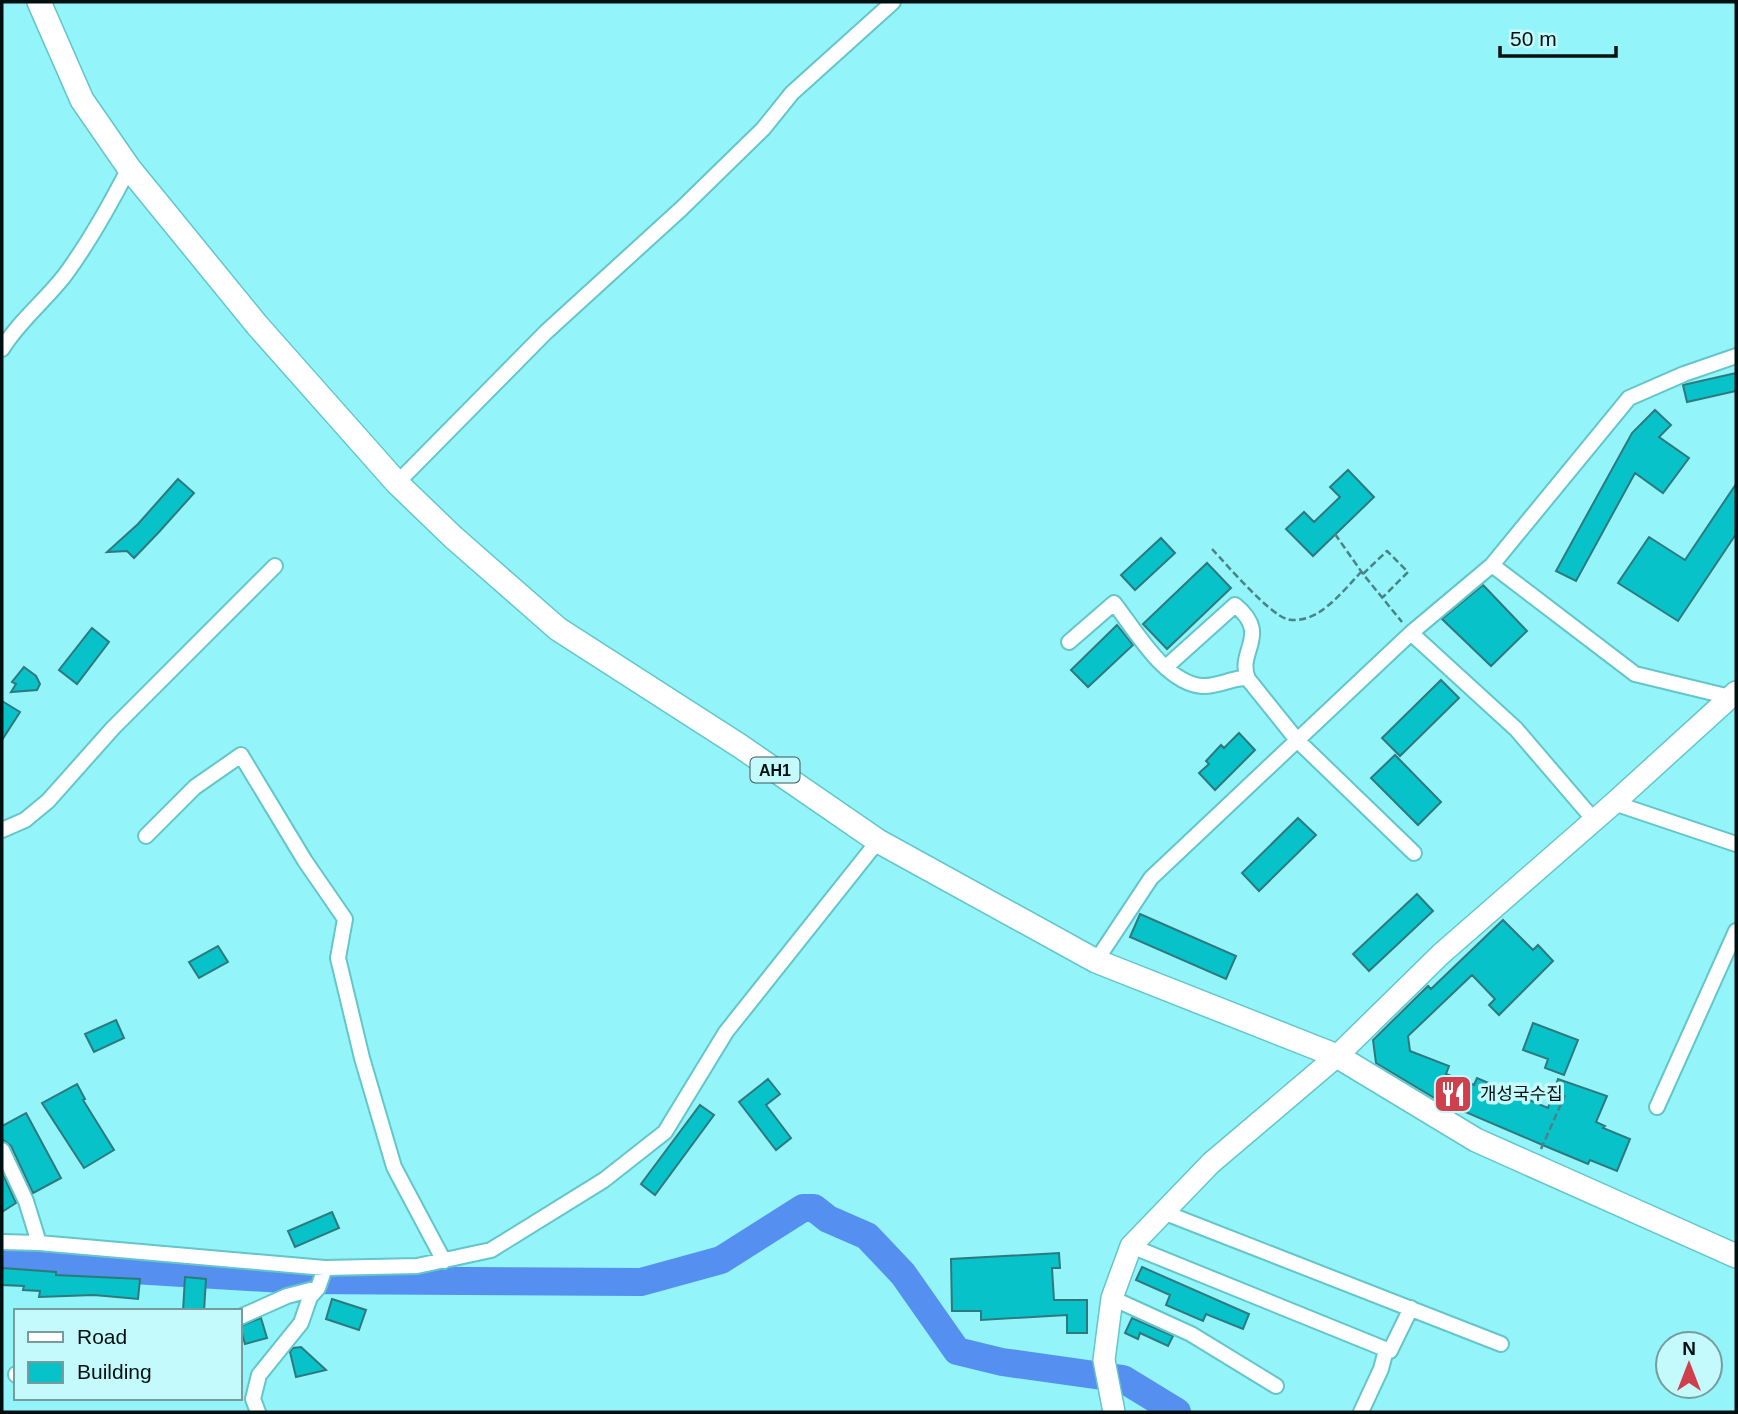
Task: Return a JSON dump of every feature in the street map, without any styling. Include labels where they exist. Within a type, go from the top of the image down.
[{"type":"main road","name":"AH1","points":[[39,2],[82,100],[129,168],[257,325],[397,483],[453,537],[558,629],[740,746],[878,841],[1096,961],[1337,1056],[1476,1140],[1736,1256]]},
{"type":"street","points":[[397,483],[545,332],[681,209],[763,129],[792,93],[893,2]]},
{"type":"street","points":[[2,349],[13,331],[64,276],[99,225],[129,168]]},
{"type":"street","points":[[1096,961],[1151,878],[1411,633],[1492,565],[1629,398],[1684,374],[1736,356]]},
{"type":"street","points":[[1492,565],[1635,674],[1733,695]]},
{"type":"street","points":[[2,830],[25,820],[48,801],[113,728],[275,566]]},
{"type":"street","points":[[1069,642],[1114,603],[1168,672],[1189,684],[1216,686],[1236,678],[1248,679]]},
{"type":"street","points":[[1166,667],[1235,605],[1251,624],[1251,649],[1246,667],[1248,679],[1297,740],[1415,853]]},
{"type":"street","points":[[1411,633],[1516,729],[1594,820]]},
{"type":"street","points":[[1114,1412],[1104,1360],[1112,1298],[1131,1246],[1211,1163],[1337,1056],[1441,954],[1733,695]]},
{"type":"street","points":[[146,836],[195,788],[241,755],[305,861],[345,919],[338,958],[376,1107],[394,1167],[444,1261]]},
{"type":"street","points":[[1614,803],[1736,844]]},
{"type":"street","points":[[2,1242],[39,1243],[322,1277],[417,1266],[491,1250],[604,1180],[665,1132],[726,1032],[878,841]]},
{"type":"street","points":[[1657,1107],[1736,931]]},
{"type":"street","points":[[2,1150],[26,1201],[39,1243]]},
{"type":"street","points":[[1163,1212],[1501,1344]]},
{"type":"street","points":[[1131,1246],[1390,1352],[1411,1308]]},
{"type":"street","points":[[242,1316],[288,1296],[322,1277]]},
{"type":"street","points":[[258,1412],[253,1399],[260,1375],[301,1322],[310,1297],[322,1277]]},
{"type":"street","points":[[1112,1298],[1191,1334],[1276,1386]]},
{"type":"street","points":[[1361,1412],[1381,1369],[1386,1350]]},
{"type":"path","points":[[1335,534],[1362,573],[1411,633]]},
{"type":"path","points":[[1212,549],[1280,617],[1289,620],[1317,614],[1387,551],[1408,572],[1382,598]]},
{"type":"path","points":[[1534,1166],[1565,1095]]},
{"type":"building","points":[[1736,373],[1736,391],[1687,402],[1683,385]]},
{"type":"building","points":[[1655,410],[1671,425],[1659,437],[1689,458],[1663,493],[1635,473],[1576,581],[1556,571],[1632,433]]},
{"type":"building","points":[[1348,470],[1374,497],[1313,556],[1286,529],[1304,512],[1314,522],[1340,497],[1330,487]]},
{"type":"building","points":[[178,479],[194,493],[134,558],[127,551],[107,552],[138,524]]},
{"type":"building","points":[[1736,484],[1736,534],[1678,621],[1618,583],[1649,537],[1685,560]]},
{"type":"building","points":[[1161,538],[1175,553],[1135,590],[1121,575]]},
{"type":"building","points":[[1207,563],[1231,588],[1167,649],[1143,624]]},
{"type":"building","points":[[1483,585],[1527,631],[1491,666],[1442,619]]},
{"type":"building","points":[[1117,625],[1133,645],[1088,687],[1071,670]]},
{"type":"building","points":[[92,628],[109,642],[77,684],[59,670]]},
{"type":"building","points":[[24,667],[36,676],[40,684],[37,690],[11,692],[16,684],[12,682]]},
{"type":"building","points":[[1441,680],[1459,698],[1400,756],[1382,738]]},
{"type":"building","points":[[2,701],[20,712],[2,740]]},
{"type":"building","points":[[1239,733],[1255,750],[1215,790],[1199,773],[1209,764],[1206,761],[1221,745],[1224,748]]},
{"type":"building","points":[[1395,755],[1441,802],[1418,825],[1371,778]]},
{"type":"building","points":[[1298,818],[1316,835],[1259,891],[1242,873]]},
{"type":"building","points":[[1417,894],[1433,911],[1369,971],[1353,954]]},
{"type":"building","points":[[1140,914],[1236,956],[1226,979],[1130,937]]},
{"type":"building","points":[[1503,920],[1533,950],[1538,945],[1553,961],[1499,1015],[1489,1005],[1495,999],[1472,975],[1408,1036],[1410,1051],[1449,1066],[1446,1074],[1474,1085],[1477,1078],[1548,1108],[1558,1079],[1607,1096],[1596,1122],[1605,1126],[1603,1128],[1630,1139],[1617,1171],[1590,1160],[1588,1164],[1463,1111],[1465,1106],[1438,1094],[1437,1099],[1376,1063],[1373,1040],[1428,986],[1431,989]]},
{"type":"building","points":[[218,946],[228,962],[199,978],[189,962]]},
{"type":"building","points":[[116,1020],[124,1038],[94,1052],[85,1034]]},
{"type":"building","points":[[1533,1023],[1578,1040],[1564,1075],[1545,1068],[1548,1059],[1523,1050]]},
{"type":"building","points":[[768,1079],[780,1094],[766,1105],[791,1138],[776,1150],[739,1102]]},
{"type":"building","points":[[77,1084],[85,1099],[83,1100],[114,1150],[84,1168],[42,1103]]},
{"type":"building","points":[[700,1105],[714,1115],[655,1195],[641,1184]]},
{"type":"building","points":[[26,1113],[61,1178],[33,1193],[11,1146],[2,1139],[2,1126]]},
{"type":"building","points":[[2,1172],[16,1203],[2,1212]]},
{"type":"building","points":[[332,1212],[339,1228],[295,1247],[288,1231]]},
{"type":"building","points":[[1059,1253],[1060,1268],[1052,1268],[1054,1300],[1087,1300],[1087,1333],[1067,1333],[1067,1315],[981,1320],[981,1311],[952,1311],[951,1259]]},
{"type":"building","points":[[1142,1267],[1249,1314],[1243,1329],[1206,1314],[1203,1321],[1166,1305],[1170,1295],[1136,1280]]},
{"type":"building","points":[[2,1268],[56,1272],[56,1275],[140,1279],[138,1299],[94,1295],[39,1297],[40,1291],[23,1290],[24,1286],[2,1285]]},
{"type":"building","points":[[185,1277],[206,1279],[204,1309],[183,1309]]},
{"type":"building","points":[[332,1299],[366,1310],[359,1330],[326,1319]]},
{"type":"building","points":[[261,1318],[267,1338],[245,1344],[242,1325]]},
{"type":"building","points":[[1132,1318],[1173,1336],[1168,1346],[1140,1333],[1138,1339],[1125,1333]]},
{"type":"building","points":[[301,1347],[326,1370],[296,1377],[290,1352],[293,1348]]},
{"type":"waterway","points":[[2,1262],[299,1280],[641,1282],[721,1260],[803,1208],[814,1208],[828,1219],[867,1236],[903,1274],[957,1351],[1002,1362],[1123,1379],[1177,1412]]},
{"type":"place","name":"개성국수집","points":[[1453,1094]]}]
